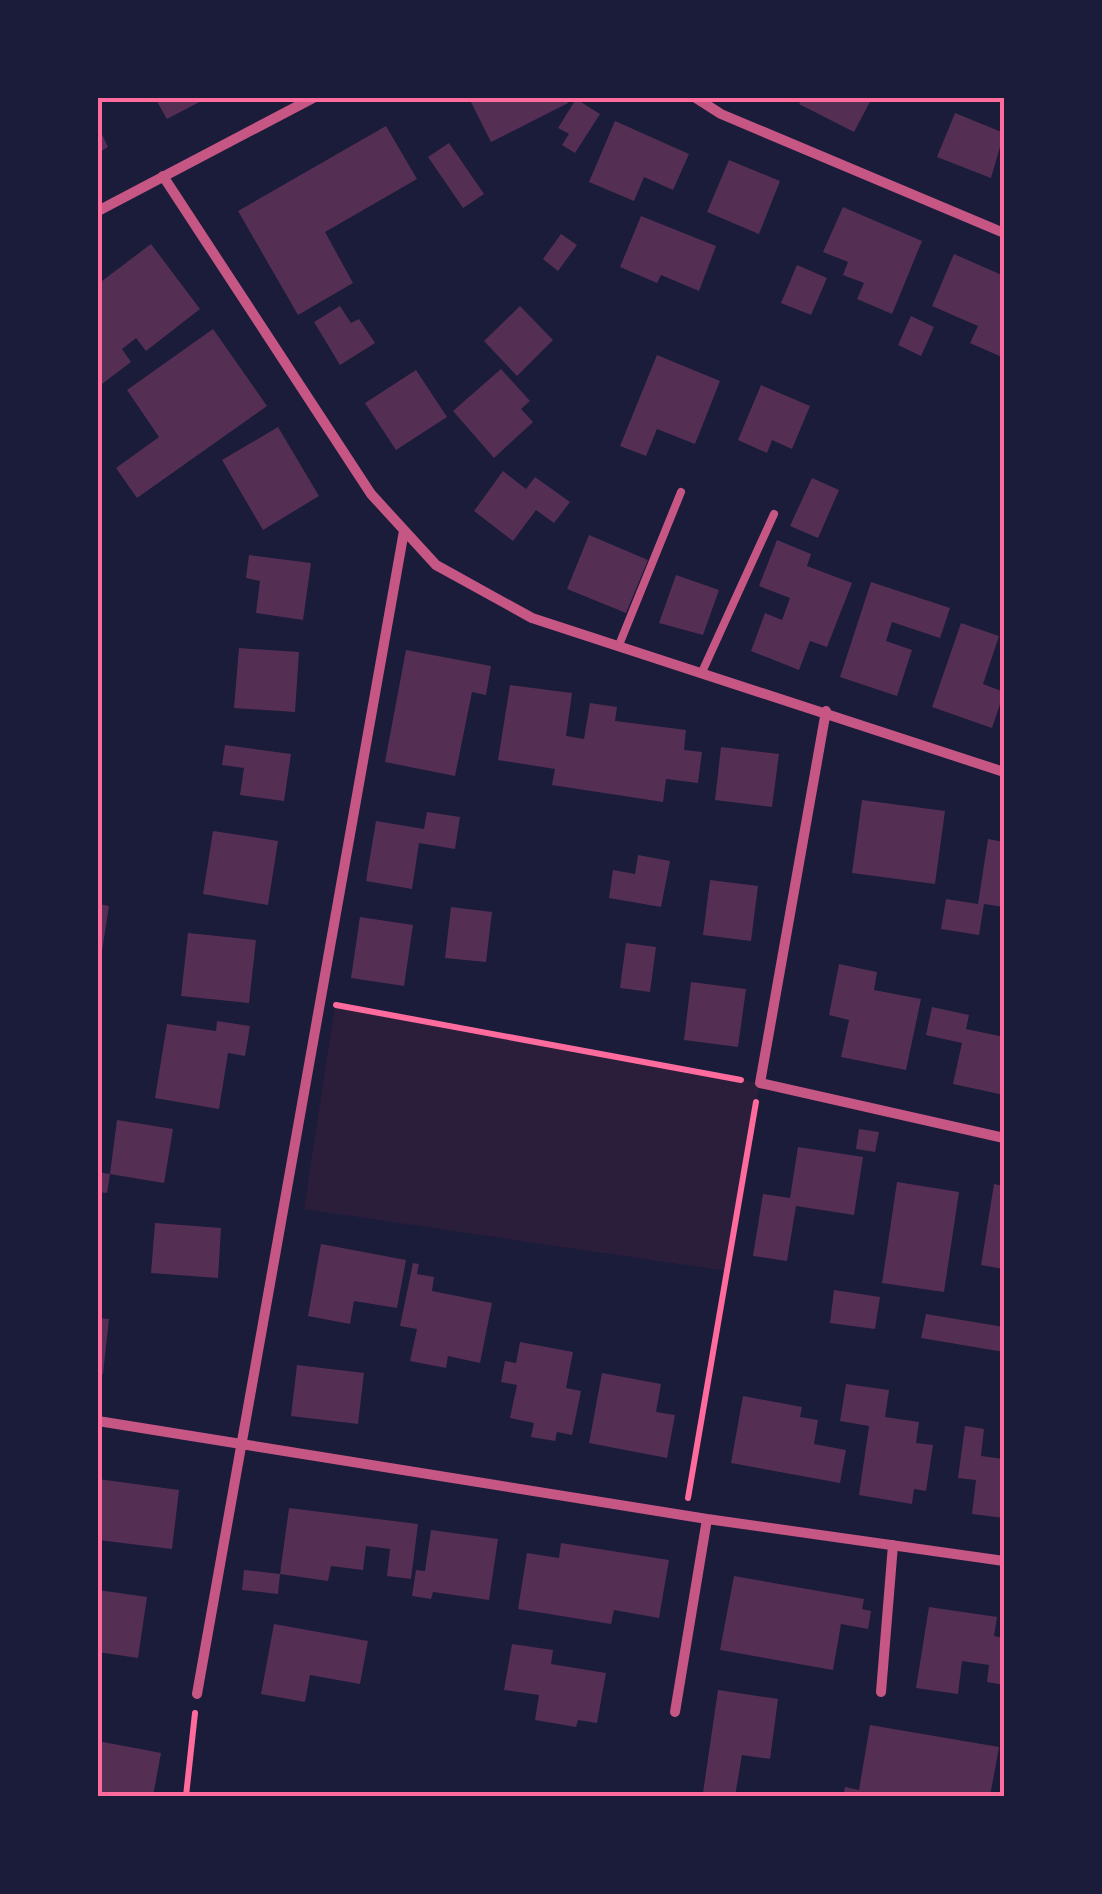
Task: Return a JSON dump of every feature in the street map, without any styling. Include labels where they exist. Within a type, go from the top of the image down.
[{"type":"street","points":[[98,212],[313,98]]},
{"type":"street","points":[[696,98],[721,114],[1004,233]]},
{"type":"street","points":[[164,176],[372,494],[436,564],[532,618],[1004,772]]},
{"type":"street","points":[[197,1694],[404,531]]},
{"type":"street","points":[[826,711],[760,1083],[1004,1138]]},
{"type":"street","points":[[98,1421],[707,1519],[1004,1562]]},
{"type":"street","points":[[676,1712],[707,1519]]},
{"type":"street","points":[[882,1692],[892,1545]]},
{"type":"lane","points":[[618,645],[681,492]]},
{"type":"lane","points":[[702,672],[774,514]]},
{"type":"path","points":[[319,1002],[760,1083],[685,1514]]},
{"type":"path","points":[[186,1796],[197,1694]]},
{"type":"shaded area","points":[[335,1005],[760,1083],[727,1271],[304,1209]]},
{"type":"building","points":[[155,98],[207,98],[167,119]]},
{"type":"building","points":[[469,98],[566,98],[568,103],[491,142]]},
{"type":"building","points":[[803,98],[872,98],[854,132],[799,104]]},
{"type":"building","points":[[576,99],[600,114],[575,153],[562,145],[569,134],[558,128]]},
{"type":"building","points":[[955,113],[1004,133],[991,178],[937,157]]},
{"type":"building","points":[[615,121],[689,154],[673,190],[644,177],[634,201],[589,182]]},
{"type":"building","points":[[98,126],[108,147],[98,153]]},
{"type":"building","points":[[386,126],[417,179],[325,232],[353,283],[298,315],[238,211]]},
{"type":"building","points":[[449,143],[484,194],[463,208],[428,157]]},
{"type":"building","points":[[729,160],[780,181],[759,234],[707,212]]},
{"type":"building","points":[[843,207],[922,241],[892,314],[857,299],[864,283],[843,275],[848,262],[823,252]]},
{"type":"building","points":[[641,216],[716,246],[699,291],[661,275],[657,283],[620,267]]},
{"type":"building","points":[[561,234],[577,245],[558,271],[543,259]]},
{"type":"building","points":[[151,244],[200,309],[146,351],[136,338],[122,349],[131,362],[98,387],[98,284]]},
{"type":"building","points":[[954,254],[1004,276],[1004,358],[970,343],[978,326],[932,306]]},
{"type":"building","points":[[797,265],[827,278],[811,315],[781,303]]},
{"type":"building","points":[[340,306],[351,323],[359,319],[375,343],[340,365],[314,322]]},
{"type":"building","points":[[520,306],[553,340],[517,376],[484,341]]},
{"type":"building","points":[[911,316],[934,327],[921,356],[898,345]]},
{"type":"building","points":[[213,329],[267,406],[137,498],[116,468],[159,437],[127,390]]},
{"type":"building","points":[[657,355],[720,381],[695,444],[657,429],[646,456],[620,446]]},
{"type":"building","points":[[501,369],[530,401],[521,409],[533,422],[494,458],[453,411]]},
{"type":"building","points":[[416,370],[447,417],[396,450],[365,403]]},
{"type":"building","points":[[761,385],[810,406],[792,449],[772,440],[767,453],[738,440]]},
{"type":"building","points":[[278,427],[319,496],[263,530],[222,460]]},
{"type":"building","points":[[503,471],[526,489],[535,477],[570,502],[554,523],[536,510],[513,541],[474,511]]},
{"type":"building","points":[[812,478],[839,490],[818,538],[790,526]]},
{"type":"building","points":[[589,535],[648,560],[626,613],[567,589]]},
{"type":"building","points":[[777,540],[811,554],[807,566],[852,583],[827,647],[810,641],[799,670],[751,651],[765,613],[782,620],[790,598],[759,586]]},
{"type":"building","points":[[249,555],[311,563],[303,620],[256,613],[260,581],[246,578]]},
{"type":"building","points":[[676,575],[719,590],[703,635],[659,623]]},
{"type":"building","points":[[871,582],[950,608],[940,638],[892,622],[886,641],[912,650],[897,696],[840,677]]},
{"type":"building","points":[[961,623],[999,636],[983,684],[1004,692],[992,728],[932,707]]},
{"type":"building","points":[[239,648],[299,652],[295,712],[234,708]]},
{"type":"building","points":[[406,650],[491,666],[486,695],[472,692],[455,776],[385,762]]},
{"type":"building","points":[[510,685],[572,693],[566,736],[584,739],[590,703],[617,707],[615,721],[686,730],[684,750],[702,752],[698,783],[666,779],[663,802],[552,785],[555,769],[498,760]]},
{"type":"building","points":[[225,745],[291,754],[284,801],[240,795],[244,768],[222,765]]},
{"type":"building","points":[[721,747],[779,754],[772,807],[715,800]]},
{"type":"building","points":[[862,800],[945,811],[935,884],[852,873]]},
{"type":"building","points":[[427,812],[460,817],[455,849],[419,843],[412,889],[366,881],[376,821],[424,829]]},
{"type":"building","points":[[213,831],[278,841],[268,905],[203,894]]},
{"type":"building","points":[[988,839],[1004,842],[1004,907],[984,904],[979,935],[941,929],[946,899],[978,904]]},
{"type":"building","points":[[638,855],[670,861],[661,907],[609,898],[613,870],[635,874]]},
{"type":"building","points":[[710,880],[758,886],[751,941],[703,935]]},
{"type":"building","points":[[98,904],[109,906],[100,964],[98,964]]},
{"type":"building","points":[[451,907],[492,912],[486,962],[445,958]]},
{"type":"building","points":[[360,917],[413,925],[404,986],[351,978]]},
{"type":"building","points":[[188,933],[256,940],[249,1003],[181,996]]},
{"type":"building","points":[[626,943],[656,947],[650,992],[620,988]]},
{"type":"building","points":[[839,964],[877,972],[874,990],[921,999],[906,1070],[841,1057],[849,1020],[829,1015]]},
{"type":"building","points":[[691,982],[746,989],[738,1047],[684,1040]]},
{"type":"building","points":[[932,1007],[969,1015],[966,1029],[1004,1037],[1004,1095],[953,1084],[962,1043],[926,1035]]},
{"type":"building","points":[[217,1021],[250,1026],[245,1056],[228,1053],[219,1109],[155,1098],[167,1024],[216,1031]]},
{"type":"building","points":[[117,1120],[173,1129],[164,1183],[110,1174]]},
{"type":"building","points":[[859,1129],[879,1132],[875,1152],[856,1149]]},
{"type":"building","points":[[798,1147],[863,1157],[854,1215],[796,1206],[787,1261],[753,1256],[763,1194],[790,1198]]},
{"type":"building","points":[[98,1172],[110,1174],[107,1193],[98,1192]]},
{"type":"building","points":[[897,1182],[959,1192],[944,1292],[882,1283]]},
{"type":"building","points":[[994,1184],[1004,1186],[1004,1269],[981,1265]]},
{"type":"building","points":[[155,1223],[221,1228],[218,1278],[151,1273]]},
{"type":"building","points":[[321,1244],[406,1260],[397,1308],[354,1301],[350,1324],[308,1316]]},
{"type":"building","points":[[413,1263],[419,1264],[417,1274],[434,1277],[432,1291],[492,1303],[480,1363],[448,1356],[446,1368],[410,1361],[417,1329],[400,1326]]},
{"type":"building","points":[[834,1290],[880,1297],[875,1329],[830,1323]]},
{"type":"building","points":[[926,1314],[1004,1327],[1004,1352],[921,1338]]},
{"type":"building","points":[[98,1318],[109,1319],[103,1374],[98,1374]]},
{"type":"building","points":[[520,1342],[573,1352],[566,1388],[581,1391],[572,1435],[557,1432],[555,1441],[531,1437],[534,1423],[510,1418],[517,1385],[501,1382],[505,1361],[516,1363]]},
{"type":"building","points":[[297,1365],[364,1373],[358,1424],[291,1416]]},
{"type":"building","points":[[602,1373],[661,1384],[656,1412],[675,1415],[667,1458],[589,1443]]},
{"type":"building","points":[[846,1384],[889,1390],[885,1417],[919,1422],[916,1443],[933,1445],[926,1491],[914,1489],[912,1504],[859,1495],[869,1426],[840,1421]]},
{"type":"building","points":[[743,1396],[802,1407],[800,1417],[818,1420],[814,1444],[846,1450],[840,1483],[731,1463]]},
{"type":"building","points":[[965,1426],[984,1429],[981,1456],[1004,1459],[1004,1518],[972,1514],[976,1480],[958,1478]]},
{"type":"building","points":[[98,1479],[179,1490],[172,1549],[98,1540]]},
{"type":"building","points":[[289,1508],[418,1524],[411,1579],[387,1576],[390,1549],[366,1546],[363,1570],[331,1566],[328,1581],[280,1574]]},
{"type":"building","points":[[431,1530],[498,1539],[489,1600],[433,1592],[431,1599],[412,1596],[416,1570],[425,1571]]},
{"type":"building","points":[[561,1543],[669,1560],[659,1618],[614,1610],[611,1624],[518,1609],[527,1553],[559,1558]]},
{"type":"building","points":[[244,1570],[280,1574],[278,1594],[242,1590]]},
{"type":"building","points":[[734,1576],[864,1599],[862,1609],[871,1611],[868,1629],[841,1624],[833,1670],[720,1650]]},
{"type":"building","points":[[98,1590],[147,1597],[138,1658],[98,1652]]},
{"type":"building","points":[[929,1607],[997,1617],[994,1636],[1004,1638],[1004,1685],[987,1682],[989,1665],[962,1661],[958,1694],[916,1688]]},
{"type":"building","points":[[274,1624],[368,1641],[360,1684],[310,1675],[305,1702],[261,1694]]},
{"type":"building","points":[[512,1644],[553,1650],[551,1664],[606,1673],[597,1723],[578,1720],[576,1727],[535,1720],[539,1695],[504,1690]]},
{"type":"building","points":[[718,1690],[778,1699],[770,1759],[742,1755],[735,1796],[703,1793]]},
{"type":"building","points":[[870,1725],[999,1747],[990,1796],[843,1796],[845,1787],[859,1790]]},
{"type":"building","points":[[98,1741],[161,1753],[153,1796],[98,1796]]}]
